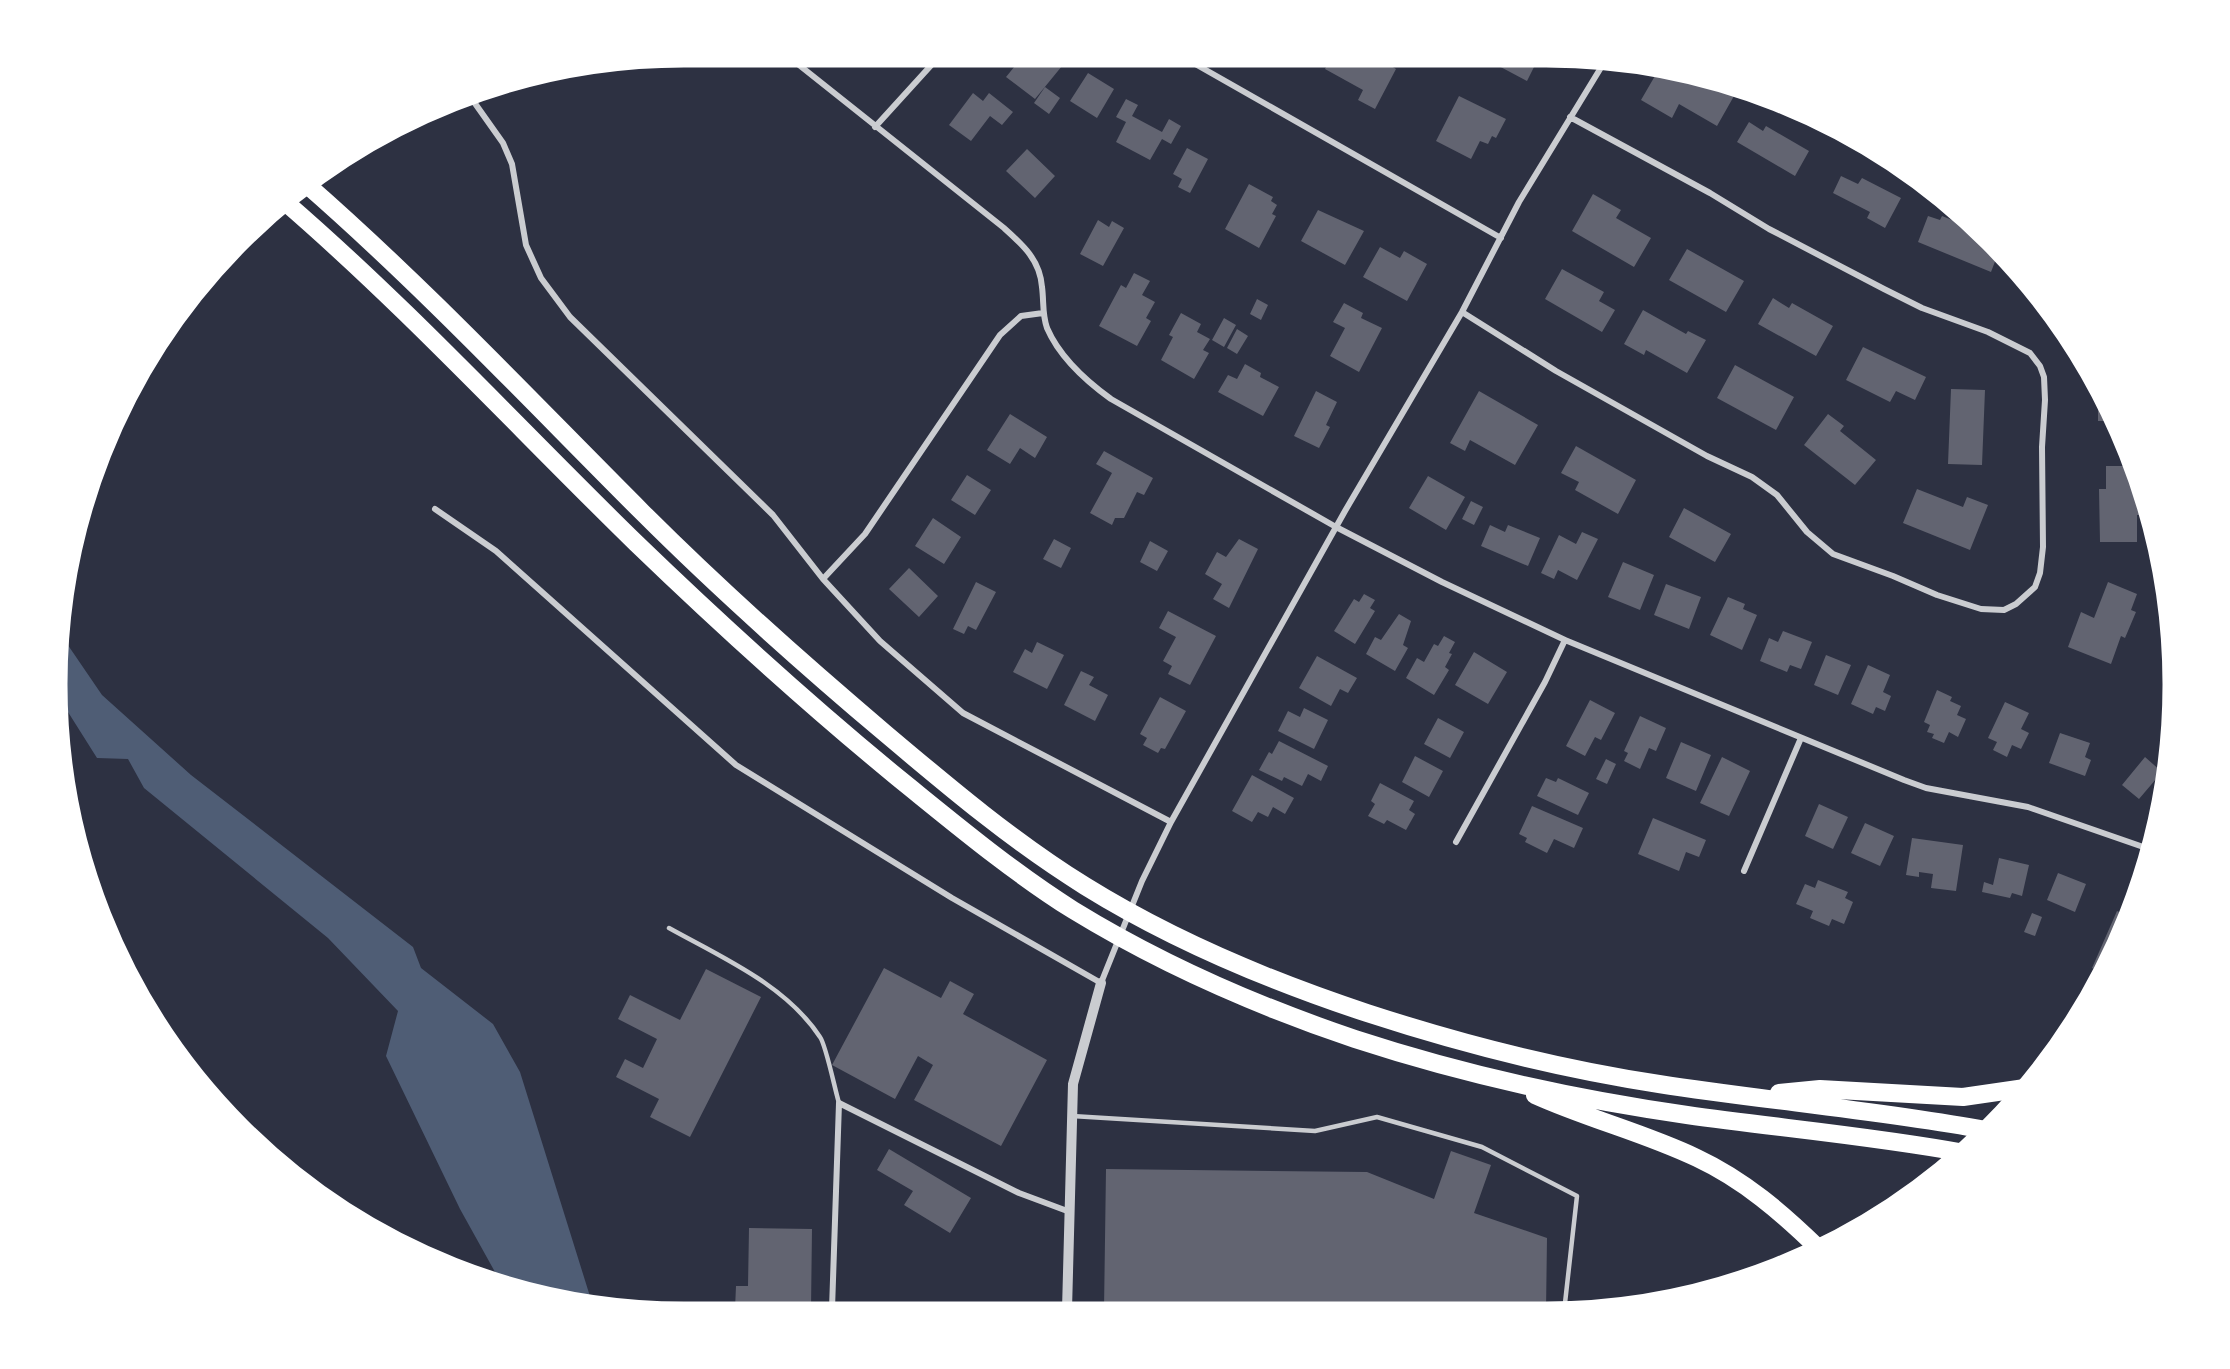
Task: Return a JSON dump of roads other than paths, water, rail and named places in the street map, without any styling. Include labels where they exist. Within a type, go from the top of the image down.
[{"type":"highway","points":[[313,190],[422,291],[642,512],[751,616],[948,787],[1001,828],[1083,885],[1163,930],[1292,986],[1426,1032],[1623,1078],[1976,1129]]},
{"type":"highway","points":[[291,208],[383,290],[637,544],[759,659],[859,746],[962,830],[1069,907],[1147,951],[1251,1000],[1390,1050],[1500,1079],[1649,1109],[1952,1151]]},
{"type":"highway","points":[[1500,1079],[1575,1113],[1699,1158],[1776,1208],[1812,1242]]},
{"type":"highway","points":[[1751,1096],[1820,1089],[1963,1097],[2013,1090]]},
{"type":"street","points":[[800,66],[1004,228],[1030,252],[1039,268],[1043,313],[1047,328],[1068,359],[1092,385],[1111,399],[1336,527],[1565,640],[1926,788],[2028,807],[2142,847]]},
{"type":"street","points":[[876,127],[931,66]]},
{"type":"street","points":[[1199,66],[1502,238]]},
{"type":"street","points":[[1067,1303],[1073,1084],[1101,983],[1142,881],[1171,822],[1336,527],[1462,312],[1519,201],[1600,68]]},
{"type":"street","points":[[475,103],[503,143],[512,164],[526,245],[541,278],[570,317],[774,515],[823,579],[880,641],[963,713],[1171,822]]},
{"type":"street","points":[[1462,312],[1556,371],[1707,456],[1752,477],[1777,495],[1807,532],[1833,554],[1936,595],[1982,609],[2004,610],[2016,604],[2035,587],[2040,573],[2043,547],[2042,447],[2045,400],[2042,371],[2030,353],[1988,332],[1922,308],[1884,289],[1769,229],[1710,193],[1570,117]]},
{"type":"street","points":[[823,579],[865,534],[1000,334],[1022,316],[1043,313]]},
{"type":"street","points":[[435,509],[496,551],[736,765],[952,898],[1101,983]]},
{"type":"street","points":[[1456,842],[1565,640]]},
{"type":"street","points":[[1744,871],[1801,738]]},
{"type":"street","points":[[832,1303],[839,1103],[1019,1193],[1070,1212]]},
{"type":"lane","points":[[669,928],[758,978],[795,1008],[822,1039],[839,1103]]},
{"type":"lane","points":[[1072,1116],[1315,1131],[1377,1117],[1482,1147],[1577,1196],[1565,1303]]},
{"type":"water","points":[[67,644],[102,695],[191,775],[413,947],[421,968],[493,1024],[520,1072],[590,1296],[524,1282],[496,1273],[460,1209],[386,1056],[398,1011],[328,938],[144,788],[128,759],[97,758],[67,710]]}]
